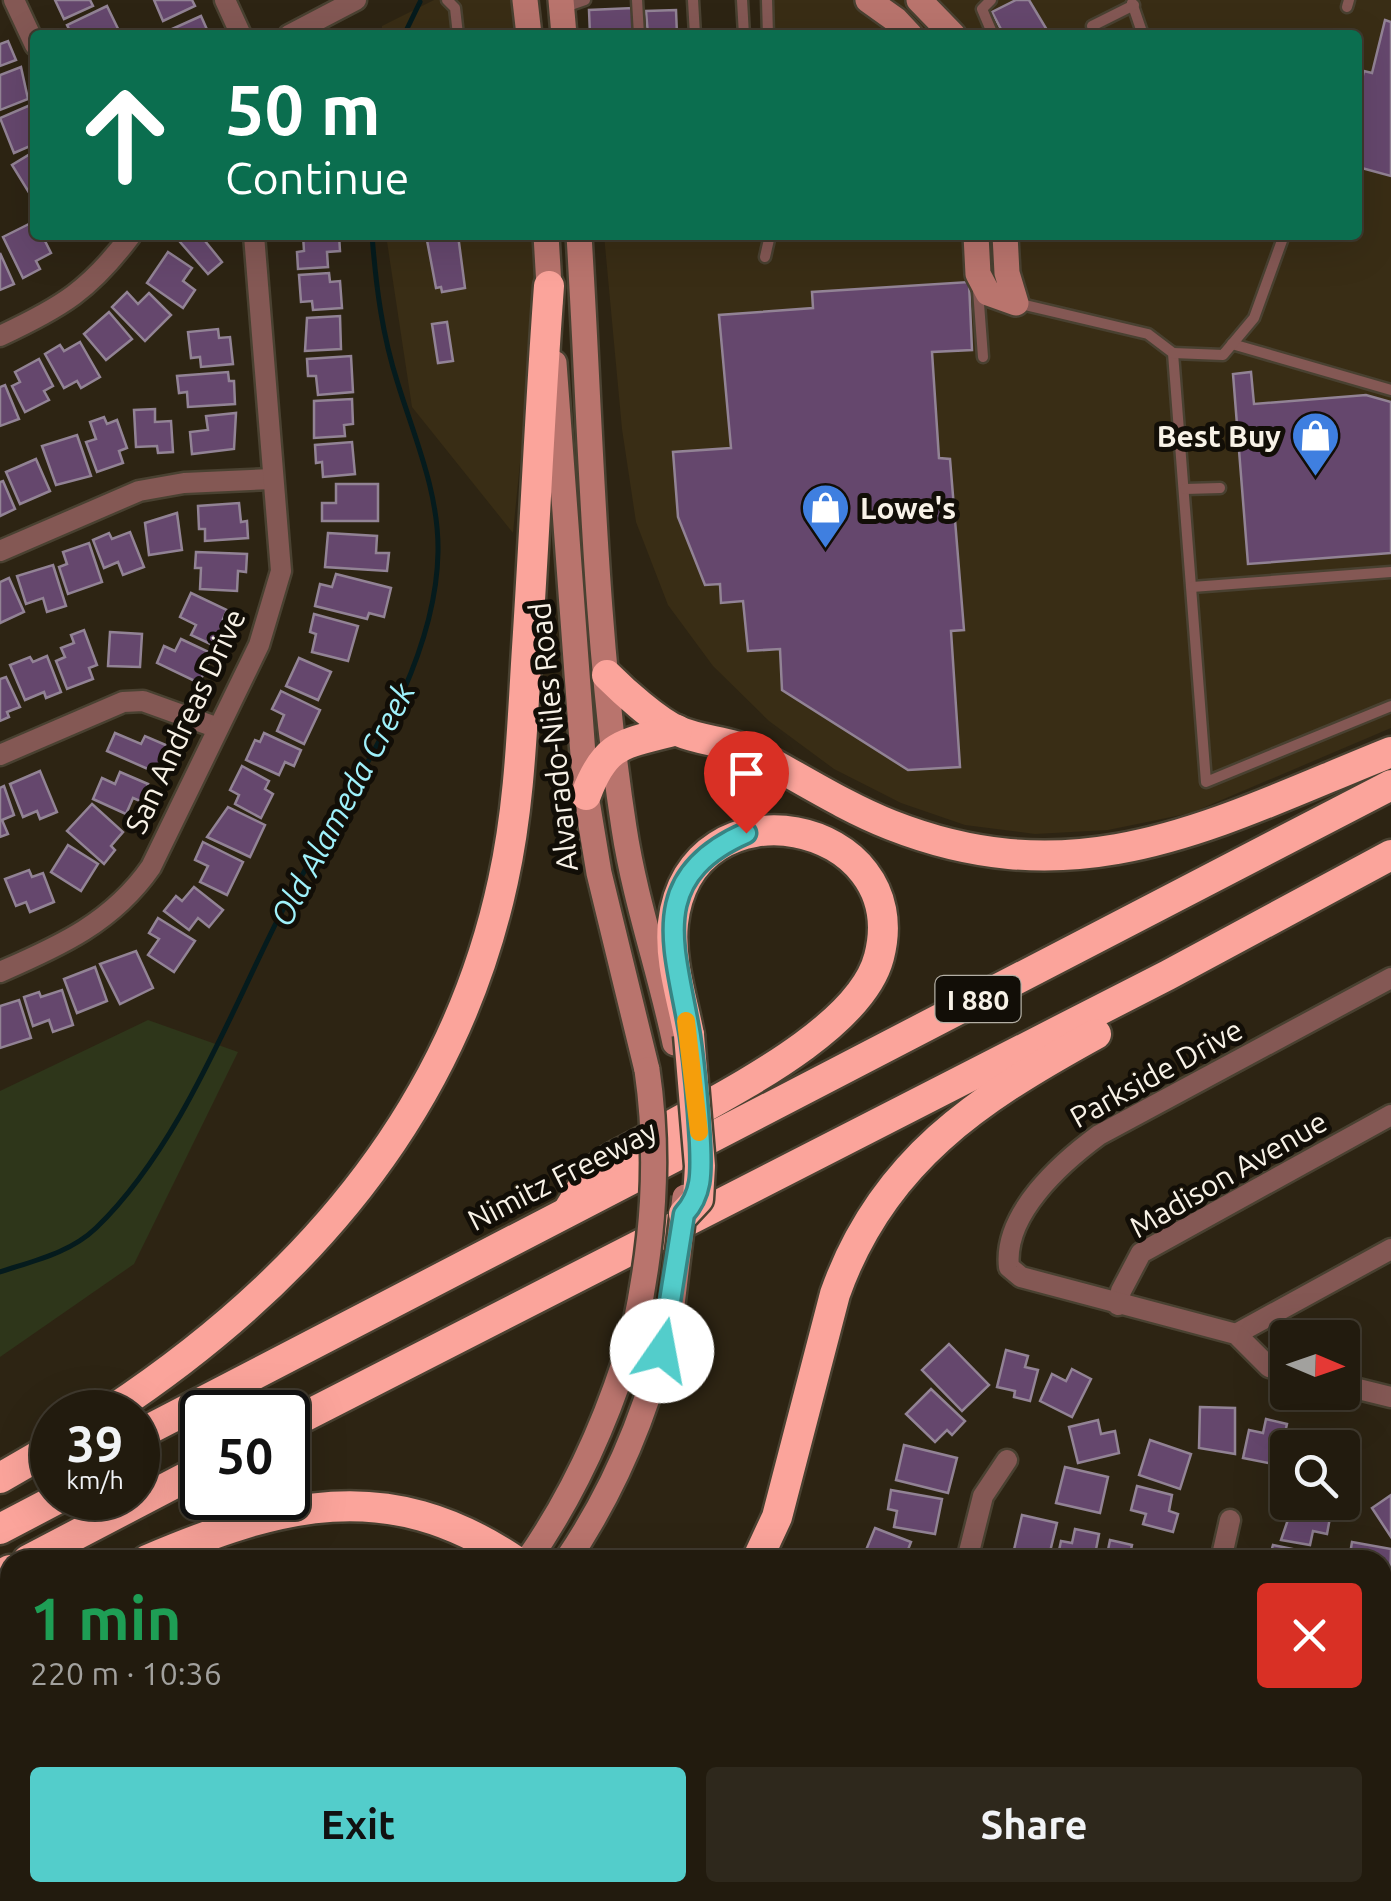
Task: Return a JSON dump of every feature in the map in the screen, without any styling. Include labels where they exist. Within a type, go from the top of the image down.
[{"type":"highway","points":[[138,1390],[246,1309],[326,1230],[369,1177],[415,1106],[468,995],[494,919],[516,802],[549,286]]},
{"type":"highway","points":[[606,675],[677,730],[748,750],[887,823],[995,854],[1051,858],[1162,842],[1391,752]]},
{"type":"highway","points":[[586,795],[597,765],[614,749],[677,730]]},
{"type":"highway","name":"Nimitz Freeway","points":[[160,1424],[1391,785]]},
{"type":"highway","points":[[566,1213],[594,1170],[817,1037],[861,993],[879,956],[881,917],[866,878],[840,849],[803,832],[766,828],[727,841],[696,866],[676,902],[672,956],[682,1039],[700,1166],[698,1199],[684,1214]]},
{"type":"highway","name":"I 880","points":[[310,1414],[1168,976],[1391,855]]},
{"type":"highway","points":[[762,1550],[777,1517],[835,1294],[871,1215],[906,1171],[968,1112],[1016,1078],[1132,1012],[1168,976]]},
{"type":"highway","name":"I 880","points":[[264,1390],[490,1273],[514,1240]]},
{"type":"highway","points":[[0,1478],[30,1461]]},
{"type":"highway","points":[[47,1550],[180,1481]]},
{"type":"highway","points":[[0,1507],[30,1491]]},
{"type":"highway","points":[[174,1550],[248,1522],[311,1508],[342,1506],[412,1512],[452,1524],[497,1550]]},
{"type":"highway","points":[[0,1528],[30,1513]]},
{"type":"main road","points":[[868,0],[905,30]]},
{"type":"main road","points":[[919,0],[949,30]]},
{"type":"main road","points":[[565,30],[569,3]]},
{"type":"main road","name":"Alvarado-Niles Road","points":[[534,1550],[590,1456],[634,1332],[644,1284],[655,1146],[646,1059],[599,873],[586,795],[546,240]]},
{"type":"main road","name":"Alvarado-Niles Road","points":[[579,240],[614,749],[631,868],[682,1039]]},
{"type":"main road","points":[[976,240],[978,274],[988,293],[1016,302]]},
{"type":"main road","points":[[1005,240],[1007,273],[1016,302]]},
{"type":"main road","points":[[573,1550],[599,1508],[634,1436],[671,1313],[684,1214]]},
{"type":"street","points":[[14,0],[30,34]]},
{"type":"street","points":[[225,0],[239,30]]},
{"type":"street","points":[[299,30],[356,0]]},
{"type":"street","points":[[0,336],[58,309],[108,267],[127,240]]},
{"type":"street","name":"San Andreas Drive","points":[[0,972],[63,945],[132,894],[151,867],[259,645],[281,571],[254,240]]},
{"type":"street","points":[[0,552],[139,491],[184,483],[272,478]]},
{"type":"street","points":[[0,755],[123,702],[143,701],[218,728]]},
{"type":"street","name":"Parkside Drive","points":[[1270,1367],[1236,1334],[1021,1278],[1009,1266],[1007,1250],[1029,1203],[1058,1165],[1098,1135],[1391,978]]},
{"type":"street","name":"Madison Avenue","points":[[1118,1305],[1140,1253],[1391,1116]]},
{"type":"street","points":[[1236,1334],[1391,1249]]},
{"type":"street","points":[[1381,1395],[1391,1382]]},
{"type":"street","points":[[970,1550],[983,1496],[1007,1460]]},
{"type":"street","points":[[1223,1550],[1230,1520]]},
{"type":"lane","points":[[448,0],[455,8],[457,30]]},
{"type":"lane","points":[[637,0],[639,30]]},
{"type":"lane","points":[[693,0],[697,30]]},
{"type":"lane","points":[[742,0],[744,30]]},
{"type":"lane","points":[[766,0],[768,30]]},
{"type":"lane","points":[[991,0],[982,9],[992,30]]},
{"type":"lane","points":[[1092,26],[1132,3],[1141,30]]},
{"type":"lane","points":[[765,257],[769,240]]},
{"type":"lane","points":[[1016,302],[1148,334],[1173,353],[1223,355],[1254,318],[1282,240]]},
{"type":"lane","points":[[978,274],[983,357]]},
{"type":"lane","points":[[1232,344],[1391,390]]},
{"type":"lane","points":[[1173,353],[1206,782],[1391,706]]},
{"type":"lane","points":[[1185,490],[1220,488]]},
{"type":"lane","points":[[1192,587],[1391,572]]},
{"type":"shaded area","points":[[434,0],[524,0],[526,30],[382,30],[382,26]]},
{"type":"shaded area","points":[[772,0],[1391,0],[1391,728],[1191,813],[1108,830],[1035,834],[965,825],[901,803],[834,769],[769,721],[713,666],[668,605],[636,522],[622,429],[604,240],[1362,240],[1362,30],[774,30]]},
{"type":"shaded area","points":[[387,240],[536,240],[534,323],[513,533],[412,407]]},
{"type":"green space","points":[[148,1020],[238,1052],[134,1264],[0,1357],[0,1091]]},
{"type":"building","points":[[55,0],[90,0],[93,6],[64,19]]},
{"type":"building","points":[[154,0],[192,0],[195,6],[163,21]]},
{"type":"building","points":[[1016,0],[1029,0],[1047,30],[1001,30],[992,12]]},
{"type":"building","points":[[107,6],[119,30],[70,30],[67,25]]},
{"type":"building","points":[[633,8],[635,30],[590,30],[589,10]]},
{"type":"building","points":[[676,10],[677,30],[648,30],[646,11]]},
{"type":"building","points":[[201,16],[207,30],[170,30]]},
{"type":"building","points":[[1385,20],[1391,22],[1391,176],[1362,168],[1362,79],[1364,71],[1372,73]]},
{"type":"building","points":[[8,41],[16,60],[0,66],[0,44]]},
{"type":"building","points":[[21,67],[28,99],[0,110],[0,75]]},
{"type":"building","points":[[30,105],[30,146],[14,153],[0,118]]},
{"type":"building","points":[[30,154],[30,194],[12,165]]},
{"type":"building","points":[[30,224],[30,240],[44,240],[51,253],[36,261],[40,269],[23,278],[3,237]]},
{"type":"building","points":[[178,240],[206,240],[222,262],[208,274]]},
{"type":"building","points":[[303,240],[339,240],[340,251],[327,252],[328,267],[298,269],[297,252],[304,251]]},
{"type":"building","points":[[427,240],[459,240],[465,288],[442,292],[441,287],[436,288]]},
{"type":"building","points":[[168,252],[192,268],[183,281],[195,290],[183,308],[147,283]]},
{"type":"building","points":[[0,253],[14,284],[0,290]]},
{"type":"building","points":[[329,273],[330,282],[340,281],[342,308],[313,310],[312,301],[301,302],[299,275]]},
{"type":"building","name":"Lowe's","points":[[969,282],[972,350],[932,352],[939,458],[950,459],[964,630],[951,631],[960,767],[908,770],[782,690],[780,649],[748,651],[743,601],[721,603],[720,584],[705,585],[678,517],[673,452],[731,448],[719,315],[813,308],[812,292]]},
{"type":"building","points":[[127,292],[138,304],[149,293],[171,315],[145,341],[112,307]]},
{"type":"building","points":[[109,312],[132,339],[106,360],[84,334]]},
{"type":"building","points":[[340,316],[341,349],[305,351],[307,318]]},
{"type":"building","points":[[447,322],[453,361],[438,363],[432,324]]},
{"type":"building","points":[[218,329],[219,338],[230,337],[233,364],[201,367],[200,357],[191,358],[188,332]]},
{"type":"building","points":[[80,342],[100,377],[81,388],[77,381],[64,388],[45,354],[60,345],[64,351]]},
{"type":"building","points":[[351,356],[353,392],[318,395],[316,376],[308,376],[307,359]]},
{"type":"building","points":[[39,359],[53,386],[44,391],[49,400],[25,412],[12,386],[20,382],[15,372]]},
{"type":"building","points":[[228,372],[229,381],[234,381],[235,404],[188,407],[187,392],[179,393],[177,376]]},
{"type":"building","name":"Best Buy","points":[[1251,372],[1254,404],[1366,395],[1391,402],[1391,553],[1248,564],[1233,374]]},
{"type":"building","points":[[5,385],[19,419],[0,426],[0,387]]},
{"type":"building","points":[[352,399],[353,424],[344,425],[345,436],[314,438],[314,401]]},
{"type":"building","points":[[155,409],[155,422],[171,421],[173,452],[158,453],[157,446],[136,447],[134,410]]},
{"type":"building","points":[[236,413],[234,449],[192,454],[190,432],[208,430],[206,416]]},
{"type":"building","points":[[104,417],[107,424],[117,420],[127,448],[119,451],[123,463],[97,472],[86,442],[96,439],[90,422]]},
{"type":"building","points":[[77,435],[91,476],[56,485],[42,446]]},
{"type":"building","points":[[352,442],[355,474],[323,477],[322,462],[316,463],[315,445]]},
{"type":"building","points":[[36,459],[50,491],[20,504],[6,472]]},
{"type":"building","points":[[3,481],[15,509],[0,516],[0,482]]},
{"type":"building","points":[[336,484],[378,484],[378,521],[322,521],[322,503],[336,503]]},
{"type":"building","points":[[239,503],[241,522],[247,521],[248,538],[205,541],[205,529],[199,529],[198,506]]},
{"type":"building","points":[[177,513],[182,550],[149,555],[145,523]]},
{"type":"building","points":[[130,532],[144,567],[123,575],[118,562],[104,568],[93,540],[109,533],[112,539]]},
{"type":"building","points":[[328,533],[377,536],[376,553],[389,553],[387,571],[325,567]]},
{"type":"building","points":[[89,543],[102,582],[68,594],[59,567],[67,564],[63,552]]},
{"type":"building","points":[[196,552],[247,554],[246,572],[238,571],[237,591],[200,589],[201,568],[195,568]]},
{"type":"building","points":[[53,565],[66,606],[47,612],[43,598],[26,604],[17,576]]},
{"type":"building","points":[[336,574],[391,588],[384,617],[369,613],[367,619],[315,606],[320,584],[332,587]]},
{"type":"building","points":[[9,578],[24,612],[0,623],[0,582]]},
{"type":"building","points":[[191,593],[227,610],[223,619],[231,622],[219,648],[191,635],[196,625],[180,617]]},
{"type":"building","points":[[314,614],[358,626],[348,661],[312,652],[316,634],[310,632]]},
{"type":"building","points":[[84,630],[97,665],[89,668],[93,679],[67,689],[56,661],[65,657],[61,648],[74,643],[71,635]]},
{"type":"building","points":[[110,632],[142,634],[140,667],[108,666]]},
{"type":"building","points":[[181,639],[213,654],[199,683],[157,663],[164,646],[175,651]]},
{"type":"building","points":[[47,656],[61,692],[46,698],[44,692],[25,700],[10,665],[30,657],[33,662]]},
{"type":"building","points":[[299,658],[331,672],[318,700],[286,686]]},
{"type":"building","points":[[6,677],[20,707],[7,712],[9,717],[0,721],[0,679]]},
{"type":"building","points":[[281,691],[320,710],[304,744],[277,731],[284,715],[272,709]]},
{"type":"building","points":[[115,733],[141,744],[145,736],[168,746],[157,773],[107,751]]},
{"type":"building","points":[[264,733],[301,750],[294,766],[285,762],[279,775],[246,760],[255,740],[260,742]]},
{"type":"building","points":[[242,766],[269,781],[265,789],[273,794],[261,818],[235,804],[239,795],[230,790]]},
{"type":"building","points":[[40,771],[57,812],[40,819],[37,811],[23,817],[10,784]]},
{"type":"building","points":[[120,772],[148,784],[140,801],[133,798],[126,814],[93,799],[102,778],[115,784]]},
{"type":"building","points":[[4,786],[14,815],[2,820],[8,834],[0,837],[0,788]]},
{"type":"building","points":[[92,804],[123,832],[111,846],[115,850],[104,864],[67,831]]},
{"type":"building","points":[[228,807],[265,825],[250,857],[207,837]]},
{"type":"building","points":[[203,842],[243,862],[227,895],[200,882],[208,866],[195,860]]},
{"type":"building","points":[[68,845],[98,864],[81,891],[51,872]]},
{"type":"building","points":[[29,870],[32,877],[43,873],[54,902],[30,912],[26,902],[16,906],[5,879]]},
{"type":"building","points":[[194,887],[223,910],[209,927],[198,918],[189,930],[164,911],[176,896],[182,901]]},
{"type":"building","points":[[158,918],[195,941],[174,972],[148,955],[159,939],[149,933]]},
{"type":"building","points":[[136,951],[153,988],[120,1004],[100,964]]},
{"type":"building","points":[[95,967],[107,1001],[77,1013],[64,979]]},
{"type":"building","points":[[62,990],[73,1025],[53,1032],[49,1020],[33,1026],[24,997],[39,992],[41,997]]},
{"type":"building","points":[[19,1000],[31,1038],[0,1048],[0,1006]]},
{"type":"building","points":[[949,1344],[989,1385],[962,1411],[922,1370]]},
{"type":"building","points":[[1006,1350],[1028,1356],[1025,1367],[1038,1370],[1030,1401],[1014,1397],[1015,1391],[997,1387]]},
{"type":"building","points":[[1072,1369],[1091,1379],[1072,1417],[1040,1401],[1052,1374],[1066,1381]]},
{"type":"building","points":[[931,1389],[965,1421],[952,1435],[947,1430],[935,1442],[906,1414]]},
{"type":"building","points":[[1200,1407],[1235,1408],[1235,1454],[1199,1448]]},
{"type":"building","points":[[1266,1419],[1287,1424],[1286,1430],[1270,1430],[1270,1463],[1243,1458],[1249,1430],[1263,1433]]},
{"type":"building","points":[[1098,1420],[1101,1434],[1115,1431],[1119,1453],[1078,1463],[1069,1427]]},
{"type":"building","points":[[1150,1440],[1191,1454],[1180,1489],[1139,1475]]},
{"type":"building","points":[[904,1445],[957,1458],[948,1493],[896,1480]]},
{"type":"building","points":[[1065,1467],[1108,1477],[1100,1513],[1056,1503]]},
{"type":"building","points":[[1137,1486],[1172,1495],[1169,1511],[1178,1514],[1173,1532],[1143,1524],[1146,1514],[1131,1510]]},
{"type":"building","points":[[891,1490],[942,1499],[935,1534],[894,1527],[897,1511],[888,1509]]},
{"type":"building","points":[[1391,1495],[1391,1537],[1372,1508]]},
{"type":"building","points":[[1022,1515],[1057,1523],[1050,1550],[1014,1550]]},
{"type":"building","points":[[1288,1520],[1330,1520],[1327,1534],[1313,1531],[1310,1545],[1281,1540]]},
{"type":"building","points":[[875,1528],[911,1542],[908,1550],[866,1550]]},
{"type":"building","points":[[1075,1529],[1099,1534],[1096,1550],[1059,1550],[1061,1541],[1072,1543]]},
{"type":"building","points":[[1110,1540],[1132,1545],[1131,1550],[1108,1550]]},
{"type":"building","points":[[1352,1542],[1391,1549],[1391,1550],[1351,1550]]},
{"type":"building","points":[[1273,1545],[1297,1550],[1272,1550]]},
{"type":"waterway","name":"Old Alameda Creek","points":[[406,30],[420,2]]},
{"type":"waterway","name":"Old Alameda Creek","points":[[0,1272],[51,1255],[86,1237],[125,1197],[151,1162],[198,1084],[299,880],[378,744],[420,649],[433,601],[438,552],[435,509],[388,347],[373,240]]},
{"type":"slow traffic","points":[[686,1021],[699,1132]]},
{"type":"place","name":"Best Buy","points":[[1316,478]]},
{"type":"place","name":"Lowe's","points":[[825,550]]},
{"type":"route","points":[[662,1351],[684,1214],[698,1199],[700,1166],[690,1035],[672,956],[676,902],[696,866],[710,852],[746,833]]}]
